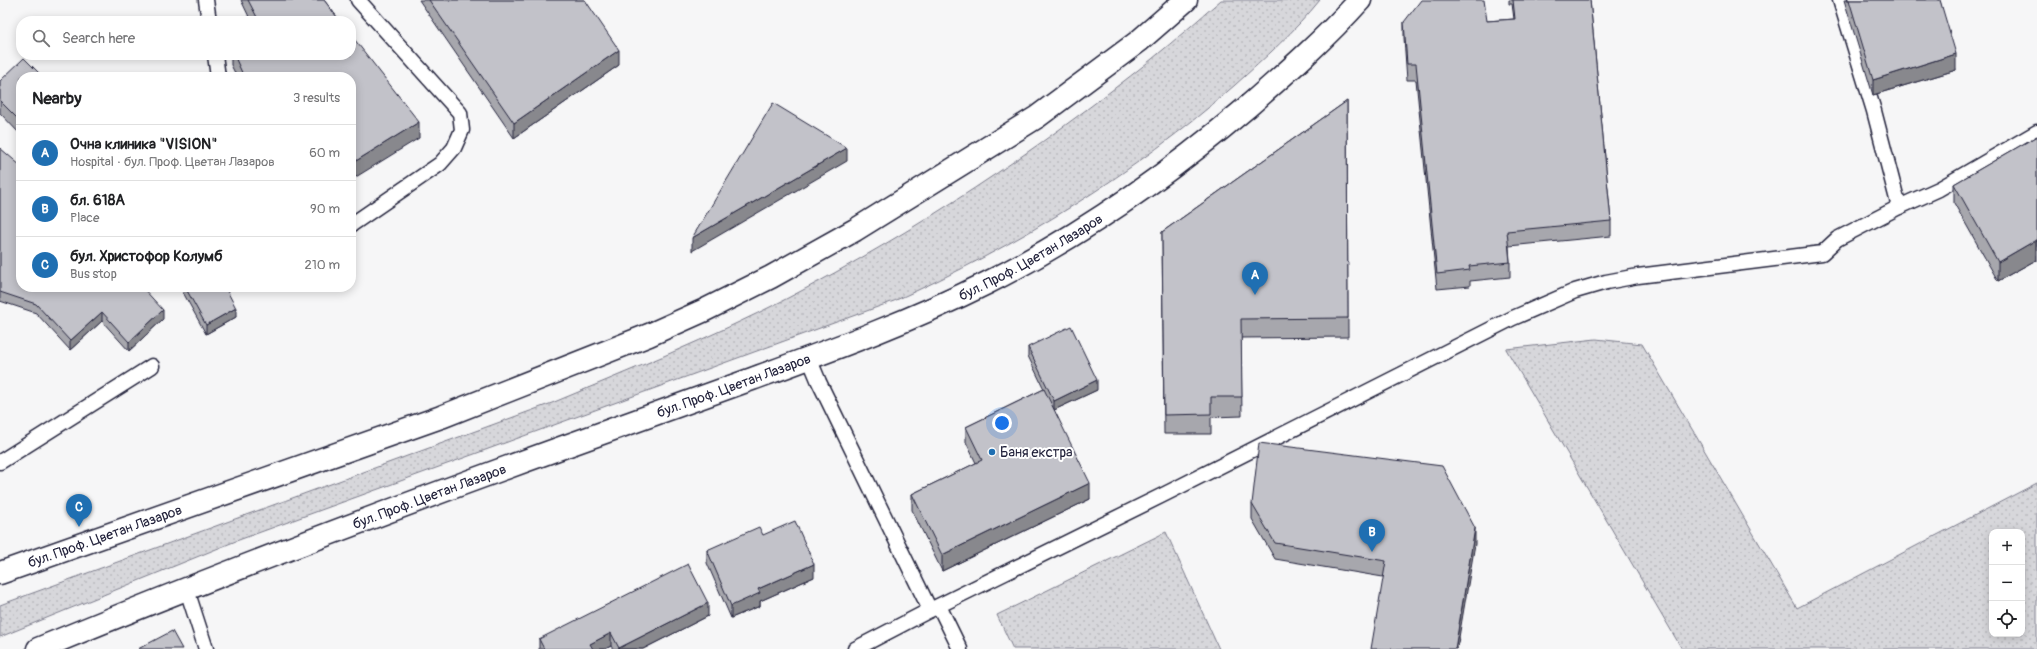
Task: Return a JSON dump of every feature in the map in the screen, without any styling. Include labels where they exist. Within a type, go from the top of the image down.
[{"type":"main road","name":"бул. Проф. Цветан Лазаров","points":[[0,573],[208,498],[441,417],[649,334],[705,310],[771,277],[855,230],[1037,117],[1139,41],[1186,0]]},
{"type":"main road","name":"бул. Проф. Цветан Лазаров","points":[[38,649],[186,587],[489,474],[809,358],[908,319],[986,283],[1044,252],[1120,206],[1174,168],[1289,72],[1325,38],[1360,0]]},
{"type":"lane","points":[[206,0],[208,16]]},
{"type":"lane","points":[[356,222],[440,164],[454,148],[462,130],[460,113],[358,0]]},
{"type":"lane","points":[[1840,0],[1874,111],[1899,207]]},
{"type":"lane","points":[[216,60],[217,72]]},
{"type":"lane","points":[[855,649],[1513,318],[1575,291],[1606,282],[1638,276],[1822,253],[1837,239],[1899,207],[1939,189],[2037,132]]},
{"type":"lane","points":[[809,358],[819,382],[934,608],[960,649]]},
{"type":"lane","points":[[0,462],[152,366]]},
{"type":"lane","points":[[186,587],[206,649]]},
{"type":"shaded area","points":[[1221,0],[1320,0],[1290,33],[1235,85],[1156,149],[1073,206],[985,257],[894,301],[236,541],[0,637],[0,605],[552,403],[641,366],[786,299],[882,246],[975,188],[1109,93],[1152,59]]},
{"type":"shaded area","points":[[1596,339],[1642,344],[1797,608],[2037,483],[2037,649],[1682,649],[1506,349]]},
{"type":"shaded area","points":[[1166,532],[1219,649],[1013,649],[997,615]]},
{"type":"building","points":[[248,0],[324,0],[336,16],[256,16]]},
{"type":"building","points":[[429,0],[585,0],[619,50],[514,123]]},
{"type":"building","points":[[1421,0],[1484,0],[1487,21],[1515,19],[1513,0],[1590,0],[1611,221],[1507,231],[1510,262],[1469,266],[1470,270],[1437,274],[1416,64],[1407,64],[1404,22]]},
{"type":"building","points":[[1849,0],[1940,0],[1956,54],[1873,80]]},
{"type":"building","points":[[356,41],[419,122],[356,161],[356,72],[242,72],[236,60],[356,60]]},
{"type":"building","points":[[22,60],[26,60],[38,72],[16,72],[16,117],[0,101],[0,81]]},
{"type":"building","points":[[1347,101],[1348,318],[1241,319],[1242,397],[1211,397],[1211,414],[1164,415],[1162,232]]},
{"type":"building","points":[[773,103],[847,148],[692,238]]},
{"type":"building","points":[[2037,136],[2037,242],[2036,240],[1998,262],[1954,184]]},
{"type":"building","points":[[0,148],[16,162],[16,292],[147,292],[163,310],[129,342],[102,312],[70,341],[36,304],[0,292]]},
{"type":"building","points":[[188,292],[228,292],[236,308],[206,325]]},
{"type":"building","points":[[1071,326],[1097,380],[1054,401],[1028,347]]},
{"type":"building","points":[[1044,389],[1090,483],[942,555],[912,494],[982,460],[966,427]]},
{"type":"building","points":[[1259,443],[1442,466],[1475,528],[1455,649],[1371,649],[1386,561],[1275,543],[1252,504]]},
{"type":"building","points":[[795,521],[814,564],[758,589],[760,593],[731,606],[707,550],[759,527],[763,535]]},
{"type":"building","points":[[688,564],[708,603],[619,648],[611,633],[590,644],[593,649],[544,649],[539,639]]},
{"type":"building","points":[[172,631],[182,649],[138,649]]},
{"type":"place","name":"Очна клиника \"VISION\"","points":[[1255,295]]},
{"type":"place","name":"Баня екстра","points":[[992,452]]},
{"type":"place","name":"бул. Христофор Колумб","points":[[79,527]]},
{"type":"place","name":"бл. 618А","points":[[1372,552]]}]
